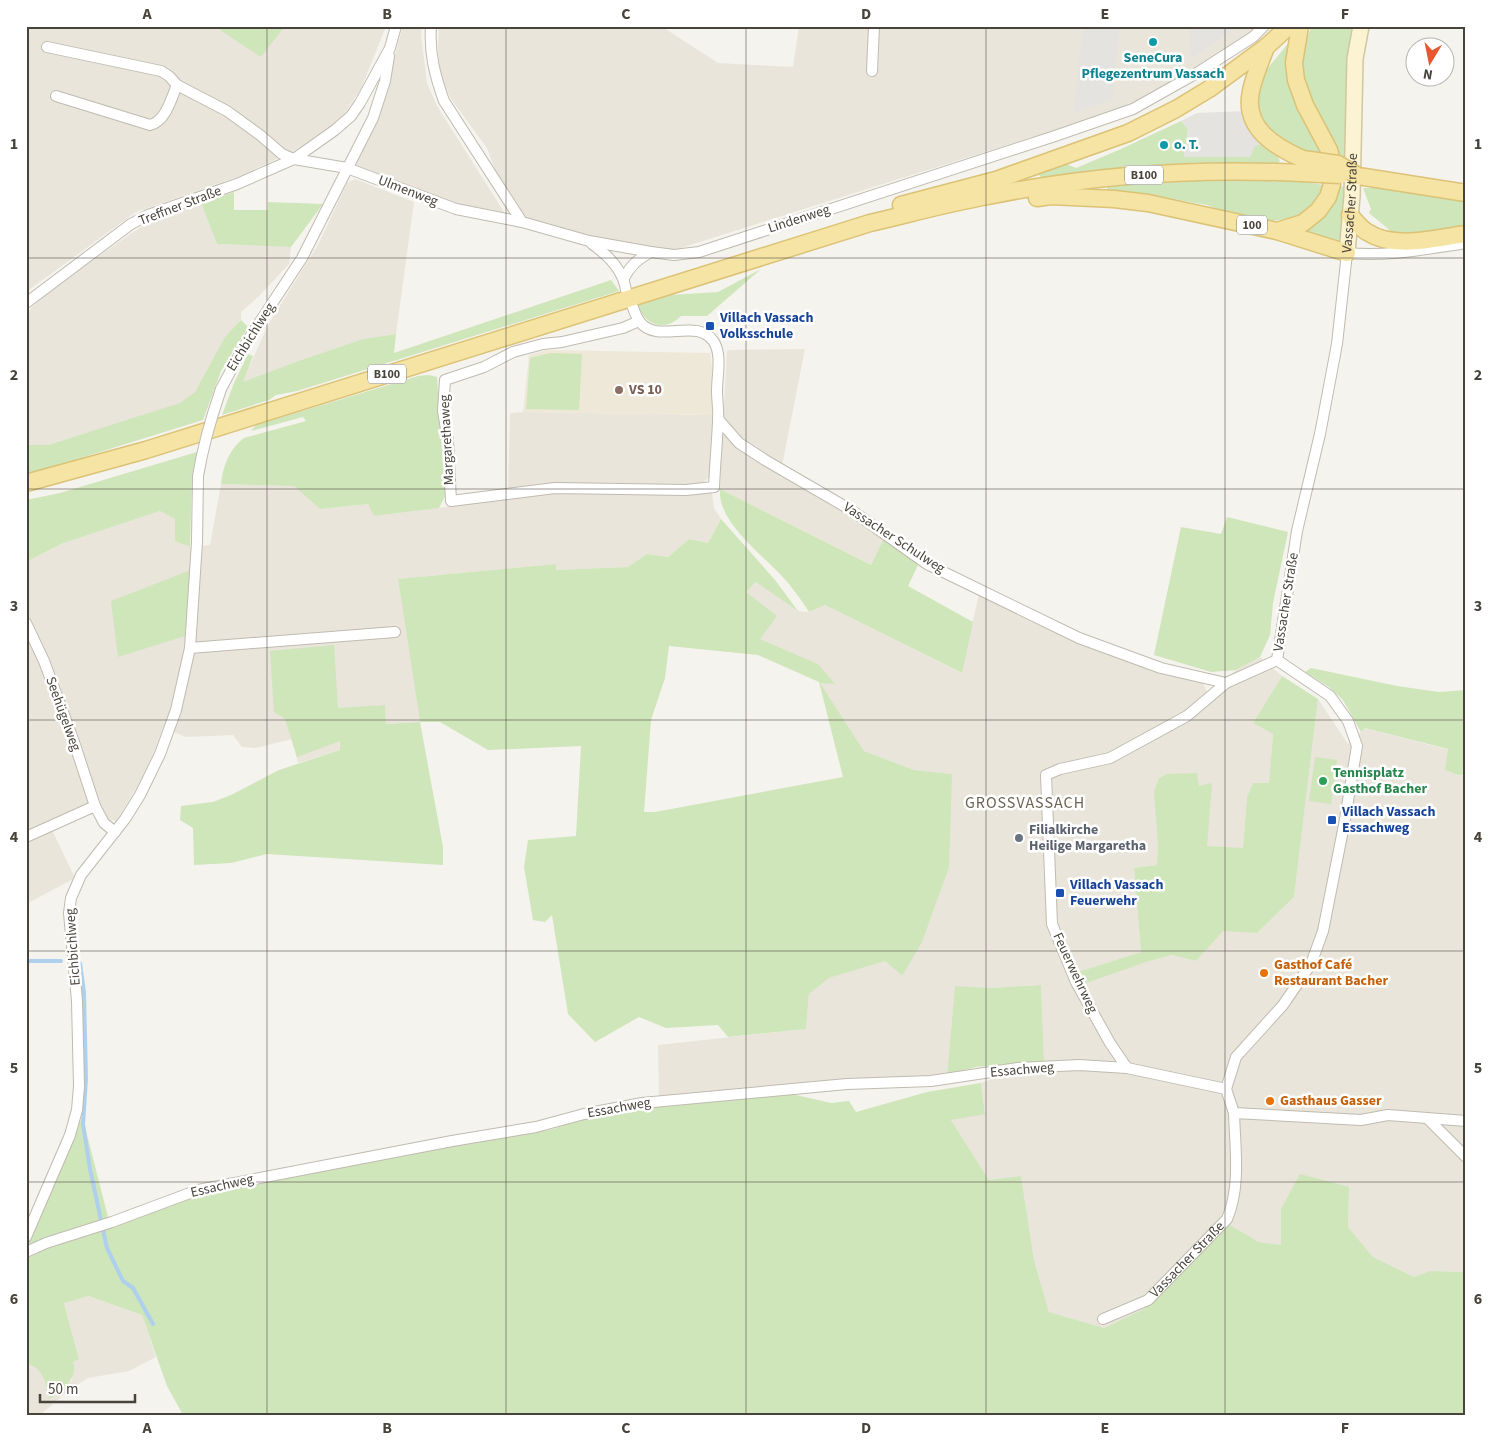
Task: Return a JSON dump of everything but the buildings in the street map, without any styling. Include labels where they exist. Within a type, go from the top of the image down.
[{"type":"main road","points":[[870,223],[889,208],[1014,174],[1128,133],[1176,109],[1209,89],[1289,26]]},
{"type":"main road","name":"100","points":[[1278,231],[1302,223],[1318,211],[1328,197],[1332,184],[1332,162],[1329,150],[1305,104],[1296,80],[1294,63],[1300,26]]},
{"type":"main road","name":"Vassacher Straße","points":[[1347,253],[1355,59],[1361,26]]},
{"type":"main road","points":[[1266,46],[1250,93],[1250,110],[1258,127],[1271,142],[1302,166],[1338,164],[1358,176],[1466,193]]},
{"type":"main road","name":"B100","points":[[26,483],[146,450],[870,223],[988,195],[1062,184],[1152,174],[1264,171],[1302,166]]},
{"type":"main road","name":"100","points":[[988,195],[1011,202],[1051,196],[1114,199],[1148,203],[1278,231],[1347,253]]},
{"type":"main road","points":[[1350,215],[1368,233],[1385,239],[1407,242],[1466,234]]},
{"type":"street","name":"Treffner Straße","points":[[26,303],[131,224],[148,215],[238,184],[294,159],[335,130],[351,116],[360,103],[390,48],[396,26]]},
{"type":"street","points":[[431,26],[431,57],[436,80],[444,101],[522,222]]},
{"type":"street","points":[[872,70],[874,26]]},
{"type":"street","name":"Lindenweg","points":[[522,222],[589,242],[674,255],[699,252],[1055,136],[1133,108],[1197,73],[1253,37],[1264,26]]},
{"type":"street","points":[[47,46],[161,72],[170,76],[177,85],[242,121],[282,154],[294,159]]},
{"type":"street","name":"Eichbichlweg","points":[[26,1238],[70,1135],[76,1110],[79,1086],[77,1001],[69,913],[71,898],[81,875],[126,819],[140,796],[160,754],[176,710],[190,648],[197,542],[198,476],[208,428],[221,389],[244,346],[302,258],[373,118],[385,81],[390,48]]},
{"type":"street","points":[[56,96],[150,125],[155,124],[160,119],[177,85]]},
{"type":"street","name":"Ulmenweg","points":[[294,159],[347,168],[456,208],[522,222]]},
{"type":"street","points":[[589,242],[604,252],[617,266],[624,278],[626,290]]},
{"type":"street","points":[[1347,253],[1400,253],[1466,243]]},
{"type":"street","points":[[624,278],[636,260],[651,252]]},
{"type":"street","name":"Vassacher Straße","points":[[1103,1319],[1148,1300],[1227,1219],[1236,1187],[1234,1113],[1226,1089],[1236,1056],[1283,1005],[1311,964],[1323,931],[1357,746],[1348,721],[1330,696],[1277,660],[1297,531],[1320,434],[1336,344],[1347,253]]},
{"type":"street","points":[[632,305],[639,321],[647,329],[656,332],[683,330],[698,332],[714,342],[719,359],[718,419]]},
{"type":"street","name":"Margarethaweg","points":[[639,321],[623,328],[513,352],[484,367],[445,380],[443,412],[448,441],[451,501],[555,488],[686,490],[714,487],[718,419]]},
{"type":"street","name":"Vassacher Schulweg","points":[[718,419],[739,443],[851,510],[927,564],[1079,638],[1161,668],[1226,684]]},
{"type":"street","name":"Seehügelweg","points":[[26,624],[44,661],[95,806],[104,823],[115,832]]},
{"type":"street","points":[[190,648],[395,632]]},
{"type":"street","points":[[1226,684],[1277,660]]},
{"type":"street","name":"Feuerwehrweg","points":[[1127,1068],[1110,1043],[1076,982],[1052,924],[1046,775],[1060,769],[1110,758],[1187,716],[1226,684]]},
{"type":"street","points":[[26,837],[95,806]]},
{"type":"street","name":"Essachweg","points":[[26,1252],[46,1243],[103,1225],[198,1190],[452,1141],[536,1128],[584,1114],[642,1103],[847,1084],[931,1081],[1018,1068],[1079,1065],[1127,1068],[1226,1089]]},
{"type":"street","points":[[1234,1113],[1361,1120],[1388,1115],[1466,1121]]},
{"type":"street","points":[[1427,1118],[1466,1157]]},
{"type":"shaded area","points":[[26,26],[386,26],[361,89],[344,114],[330,127],[292,152],[237,177],[136,212],[26,292]]},
{"type":"shaded area","points":[[403,26],[422,26],[421,35],[427,83],[437,106],[504,212],[448,202],[352,165],[379,111]]},
{"type":"shaded area","points":[[439,26],[661,26],[718,63],[793,67],[799,26],[1273,26],[1188,79],[1130,111],[1055,136],[1039,135],[671,251],[576,235],[521,219],[511,195],[498,178],[487,148],[451,99],[440,74]]},
{"type":"shaded area","points":[[1083,26],[1120,26],[1112,100],[1073,113]]},
{"type":"shaded area","points":[[1190,26],[1239,26],[1190,59]]},
{"type":"shaded area","points":[[1245,111],[1261,144],[1255,146],[1250,157],[1184,157],[1188,129],[1181,121],[1197,113]]},
{"type":"shaded area","points":[[355,179],[414,202],[396,334],[363,339],[242,383],[269,323],[319,243],[347,183]]},
{"type":"shaded area","points":[[201,203],[217,244],[291,247],[289,264],[241,312],[241,320],[225,338],[195,392],[180,404],[47,445],[26,445],[26,317],[31,308],[54,287],[145,224],[172,212]]},
{"type":"shaded area","points":[[805,349],[780,476],[824,497],[884,538],[871,565],[720,489],[727,350]]},
{"type":"shaded area","name":"VS 10","points":[[547,350],[710,353],[713,415],[523,412],[529,355]]},
{"type":"shaded area","points":[[510,413],[713,415],[710,476],[700,485],[686,486],[508,490]]},
{"type":"shaded area","points":[[221,484],[294,486],[320,509],[368,504],[375,516],[556,493],[712,493],[714,508],[721,519],[708,543],[689,539],[668,557],[647,554],[628,567],[556,570],[556,564],[398,579],[420,722],[386,724],[385,705],[338,709],[340,750],[298,763],[292,739],[256,748],[242,747],[233,735],[186,737],[163,728],[137,787],[116,821],[107,820],[102,806],[52,830],[75,878],[26,904],[26,562],[61,544],[160,511],[175,519],[175,541],[190,547],[210,545]]},
{"type":"shaded area","points":[[757,582],[798,611],[809,612],[825,605],[961,673],[979,594],[1071,640],[1201,679],[1208,694],[1236,670],[1260,657],[1282,676],[1253,723],[1273,734],[1269,784],[1253,783],[1247,797],[1243,849],[1207,846],[1196,773],[1158,844],[1157,865],[1134,868],[1141,952],[1078,972],[1146,962],[1172,955],[1196,961],[1223,930],[1257,933],[1294,897],[1318,699],[1348,744],[1365,728],[1449,750],[1445,770],[1458,775],[1466,774],[1466,1272],[1430,1271],[1414,1277],[1373,1257],[1348,1227],[1349,1187],[1282,1209],[1281,1245],[1259,1242],[1226,1224],[1144,1309],[1104,1328],[1049,1312],[1034,1260],[1021,1177],[989,1180],[951,1120],[985,1113],[981,1083],[1044,1061],[1041,985],[989,988],[955,987],[947,1075],[934,1079],[820,1081],[659,1098],[658,1045],[806,1029],[809,994],[829,978],[885,961],[902,976],[952,774],[914,770],[864,751],[819,682],[834,684],[818,664],[760,639],[745,592]]},
{"type":"shaded area","points":[[87,1296],[142,1315],[156,1357],[129,1371],[88,1378],[70,1389],[40,1415],[26,1415],[26,1364],[35,1366],[41,1371],[50,1398],[72,1380],[73,1362],[79,1359],[64,1302]]},
{"type":"green space","points":[[214,26],[285,26],[261,57]]},
{"type":"green space","points":[[1312,26],[1355,26],[1347,158],[1337,157],[1303,83],[1300,66],[1302,49]]},
{"type":"green space","points":[[1291,40],[1325,154],[1301,152],[1287,147],[1263,124],[1257,106],[1259,79]]},
{"type":"green space","points":[[1181,121],[1188,129],[1184,156],[1261,144],[1277,155],[1280,161],[1276,165],[1124,169],[1042,178],[1039,175],[1042,170],[1064,163],[1076,168]]},
{"type":"green space","points":[[1186,179],[1291,180],[1324,185],[1316,204],[1294,218],[1270,221],[1234,215],[1207,205],[1162,197],[1107,191],[1107,186]]},
{"type":"green space","points":[[1338,186],[1345,187],[1341,242],[1300,232]]},
{"type":"green space","points":[[1363,188],[1388,188],[1466,200],[1466,228],[1418,235],[1392,232],[1369,213],[1371,209]]},
{"type":"green space","points":[[234,192],[234,210],[268,210],[268,202],[323,204],[291,247],[217,244],[201,203]]},
{"type":"green space","points":[[761,269],[707,316],[681,316],[668,324],[657,325],[643,315],[638,305],[671,295],[718,292]]},
{"type":"green space","points":[[611,280],[619,291],[297,391],[276,395],[269,400],[222,415],[234,383],[248,354],[253,356],[243,382],[363,339],[396,334],[394,353]]},
{"type":"green space","points":[[241,320],[248,327],[221,371],[203,420],[26,475],[26,445],[48,445],[180,403],[195,392],[225,337]]},
{"type":"green space","points":[[550,353],[582,354],[579,410],[526,409],[530,358]]},
{"type":"green space","points":[[429,375],[437,377],[445,496],[439,508],[374,516],[368,504],[320,509],[294,486],[221,484],[228,458],[234,447],[244,438],[306,421],[303,417],[251,431],[256,425],[418,376]]},
{"type":"green space","points":[[197,452],[192,475],[190,547],[175,541],[175,519],[160,511],[61,544],[26,562],[26,500],[60,493]]},
{"type":"green space","points":[[720,489],[871,565],[884,538],[918,565],[908,586],[973,622],[962,673],[825,605],[809,612],[785,580],[733,525],[725,513]]},
{"type":"green space","points":[[1227,517],[1288,532],[1273,603],[1270,635],[1260,657],[1236,670],[1211,672],[1154,655],[1181,527],[1221,534]]},
{"type":"green space","points":[[721,519],[775,580],[798,611],[756,582],[746,592],[777,616],[760,639],[818,664],[835,684],[820,683],[864,751],[914,770],[952,774],[949,867],[922,942],[902,976],[885,961],[829,978],[809,994],[806,1029],[728,1037],[718,1025],[666,1028],[639,1017],[595,1042],[568,1014],[552,915],[545,922],[533,920],[524,867],[528,840],[576,836],[581,746],[488,750],[440,722],[420,722],[398,579],[556,564],[556,570],[628,567],[647,554],[668,557],[689,539],[708,543]],"holes":[[[669,646],[758,655],[819,682],[843,777],[655,812],[644,812],[651,720],[665,678]]]},
{"type":"green space","points":[[191,570],[185,636],[118,657],[111,601]]},
{"type":"green space","points":[[334,645],[338,708],[385,705],[386,724],[420,722],[443,847],[443,865],[267,854],[231,863],[194,865],[193,828],[180,820],[181,806],[213,802],[231,795],[279,770],[340,750],[340,741],[297,757],[285,719],[274,712],[270,651]]},
{"type":"green space","points":[[1311,668],[1397,686],[1439,692],[1466,690],[1466,774],[1458,775],[1445,770],[1448,749],[1365,728],[1361,732],[1343,700],[1329,687],[1305,672]]},
{"type":"green space","points":[[1282,676],[1318,699],[1294,897],[1257,933],[1223,931],[1196,961],[1172,955],[1086,983],[1078,972],[1141,952],[1134,868],[1157,865],[1158,844],[1154,792],[1159,778],[1167,774],[1197,773],[1199,786],[1212,783],[1207,846],[1243,848],[1247,797],[1253,783],[1269,783],[1273,734],[1253,723]]},
{"type":"green space","name":"Tennisplatz Gasthof Bacher","points":[[1315,757],[1337,760],[1331,804],[1309,801]]},
{"type":"green space","points":[[1041,985],[1044,1061],[976,1067],[947,1075],[955,986],[989,988]]},
{"type":"green space","points":[[981,1083],[985,1114],[951,1120],[989,1180],[1021,1176],[1034,1260],[1049,1312],[1104,1328],[1144,1309],[1226,1223],[1259,1242],[1281,1245],[1281,1209],[1300,1174],[1349,1187],[1348,1227],[1373,1257],[1414,1277],[1430,1271],[1466,1272],[1466,1415],[183,1415],[167,1386],[142,1315],[88,1296],[64,1303],[79,1359],[73,1362],[73,1374],[68,1384],[50,1399],[40,1372],[32,1365],[26,1364],[26,1259],[68,1239],[180,1200],[460,1143],[550,1130],[615,1112],[712,1099],[787,1093],[831,1103],[849,1101],[856,1112],[927,1092]]},
{"type":"green space","points":[[83,1119],[108,1217],[26,1251],[26,1243],[80,1121]]},
{"type":"waterway","points":[[26,961],[61,961]]},
{"type":"waterway","points":[[80,963],[84,992],[86,1079],[83,1124],[90,1169],[107,1248],[123,1281],[133,1288],[153,1324]]},
{"type":"place","name":"SeneCura Pflegezentrum Vassach","points":[[1153,42]]},
{"type":"place","name":"o. T.","points":[[1164,145]]},
{"type":"place","name":"Villach Vassach Volksschule","points":[[710,326]]},
{"type":"place","name":"VS 10","points":[[619,390]]},
{"type":"place","name":"Tennisplatz Gasthof Bacher","points":[[1323,781]]},
{"type":"place","name":"Villach Vassach Essachweg","points":[[1332,820]]},
{"type":"place","name":"Filialkirche Heilige Margaretha","points":[[1019,838]]},
{"type":"place","name":"Villach Vassach Feuerwehr","points":[[1060,893]]},
{"type":"place","name":"Gasthof Café Restaurant Bacher","points":[[1264,973]]},
{"type":"place","name":"Gasthaus Gasser","points":[[1270,1101]]},
{"type":"district","name":"GROSSVASSACH","points":[[1025,803]]}]
